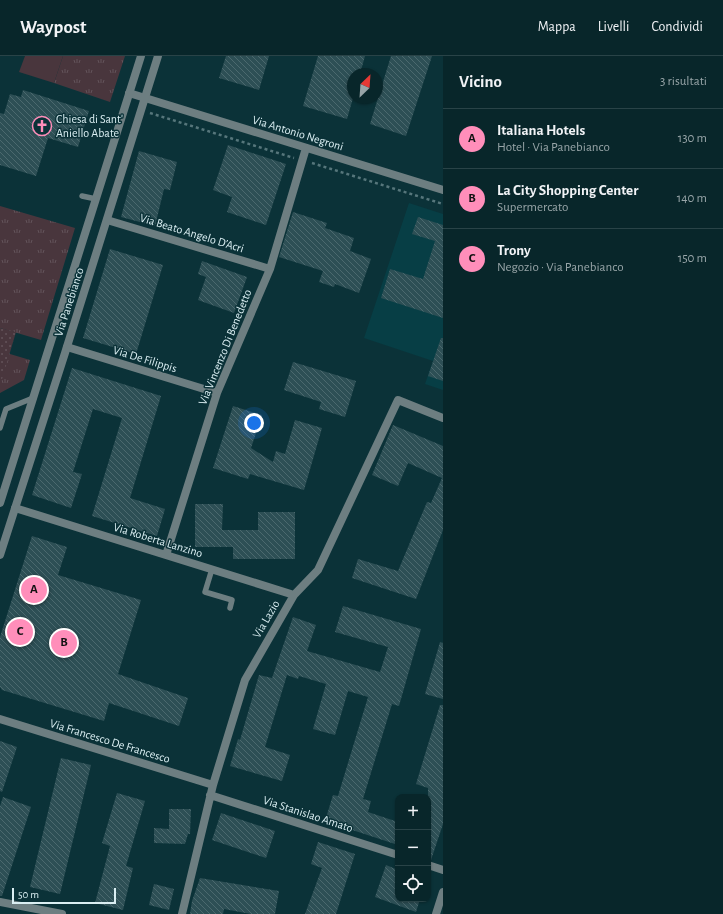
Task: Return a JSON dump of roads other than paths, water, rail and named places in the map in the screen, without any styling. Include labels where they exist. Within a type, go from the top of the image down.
[{"type":"street","name":"Via Panebianco","points":[[0,503],[141,56]]},
{"type":"street","name":"Via Panebianco","points":[[0,555],[158,56]]},
{"type":"street","name":"Via Antonio Negroni","points":[[129,93],[443,190]]},
{"type":"street","name":"Via Vincenzo Di Benedetto","points":[[166,555],[217,393],[270,269],[306,148]]},
{"type":"street","name":"Via Beato Angelo D'Acri","points":[[107,220],[270,269]]},
{"type":"street","name":"Via De Filippis","points":[[67,347],[217,393]]},
{"type":"street","name":"Via Lazio","points":[[182,914],[210,795],[245,680],[294,595],[318,570],[398,400],[443,418]]},
{"type":"street","name":"Via Roberta Lanzino","points":[[15,508],[294,595]]},
{"type":"street","name":"Via Francesco De Francesco","points":[[0,719],[186,773],[213,785]]},
{"type":"street","name":"Via Stanislao Amato","points":[[210,795],[395,854]]},
{"type":"street","points":[[431,866],[443,870]]},
{"type":"street","points":[[436,914],[443,892]]},
{"type":"street","points":[[0,902],[25,910],[62,914]]},
{"type":"lane","points":[[82,196],[96,199]]},
{"type":"lane","points":[[0,428],[6,409],[33,398]]},
{"type":"lane","points":[[212,570],[205,592],[232,600],[230,608]]},
{"type":"place","name":"Chiesa di Sant' Aniello Abate","points":[[42,126]]},
{"type":"place","name":"Italiana Hotels","points":[[34,590]]},
{"type":"place","name":"Trony","points":[[20,632]]},
{"type":"place","name":"La City Shopping Center","points":[[64,643]]}]
